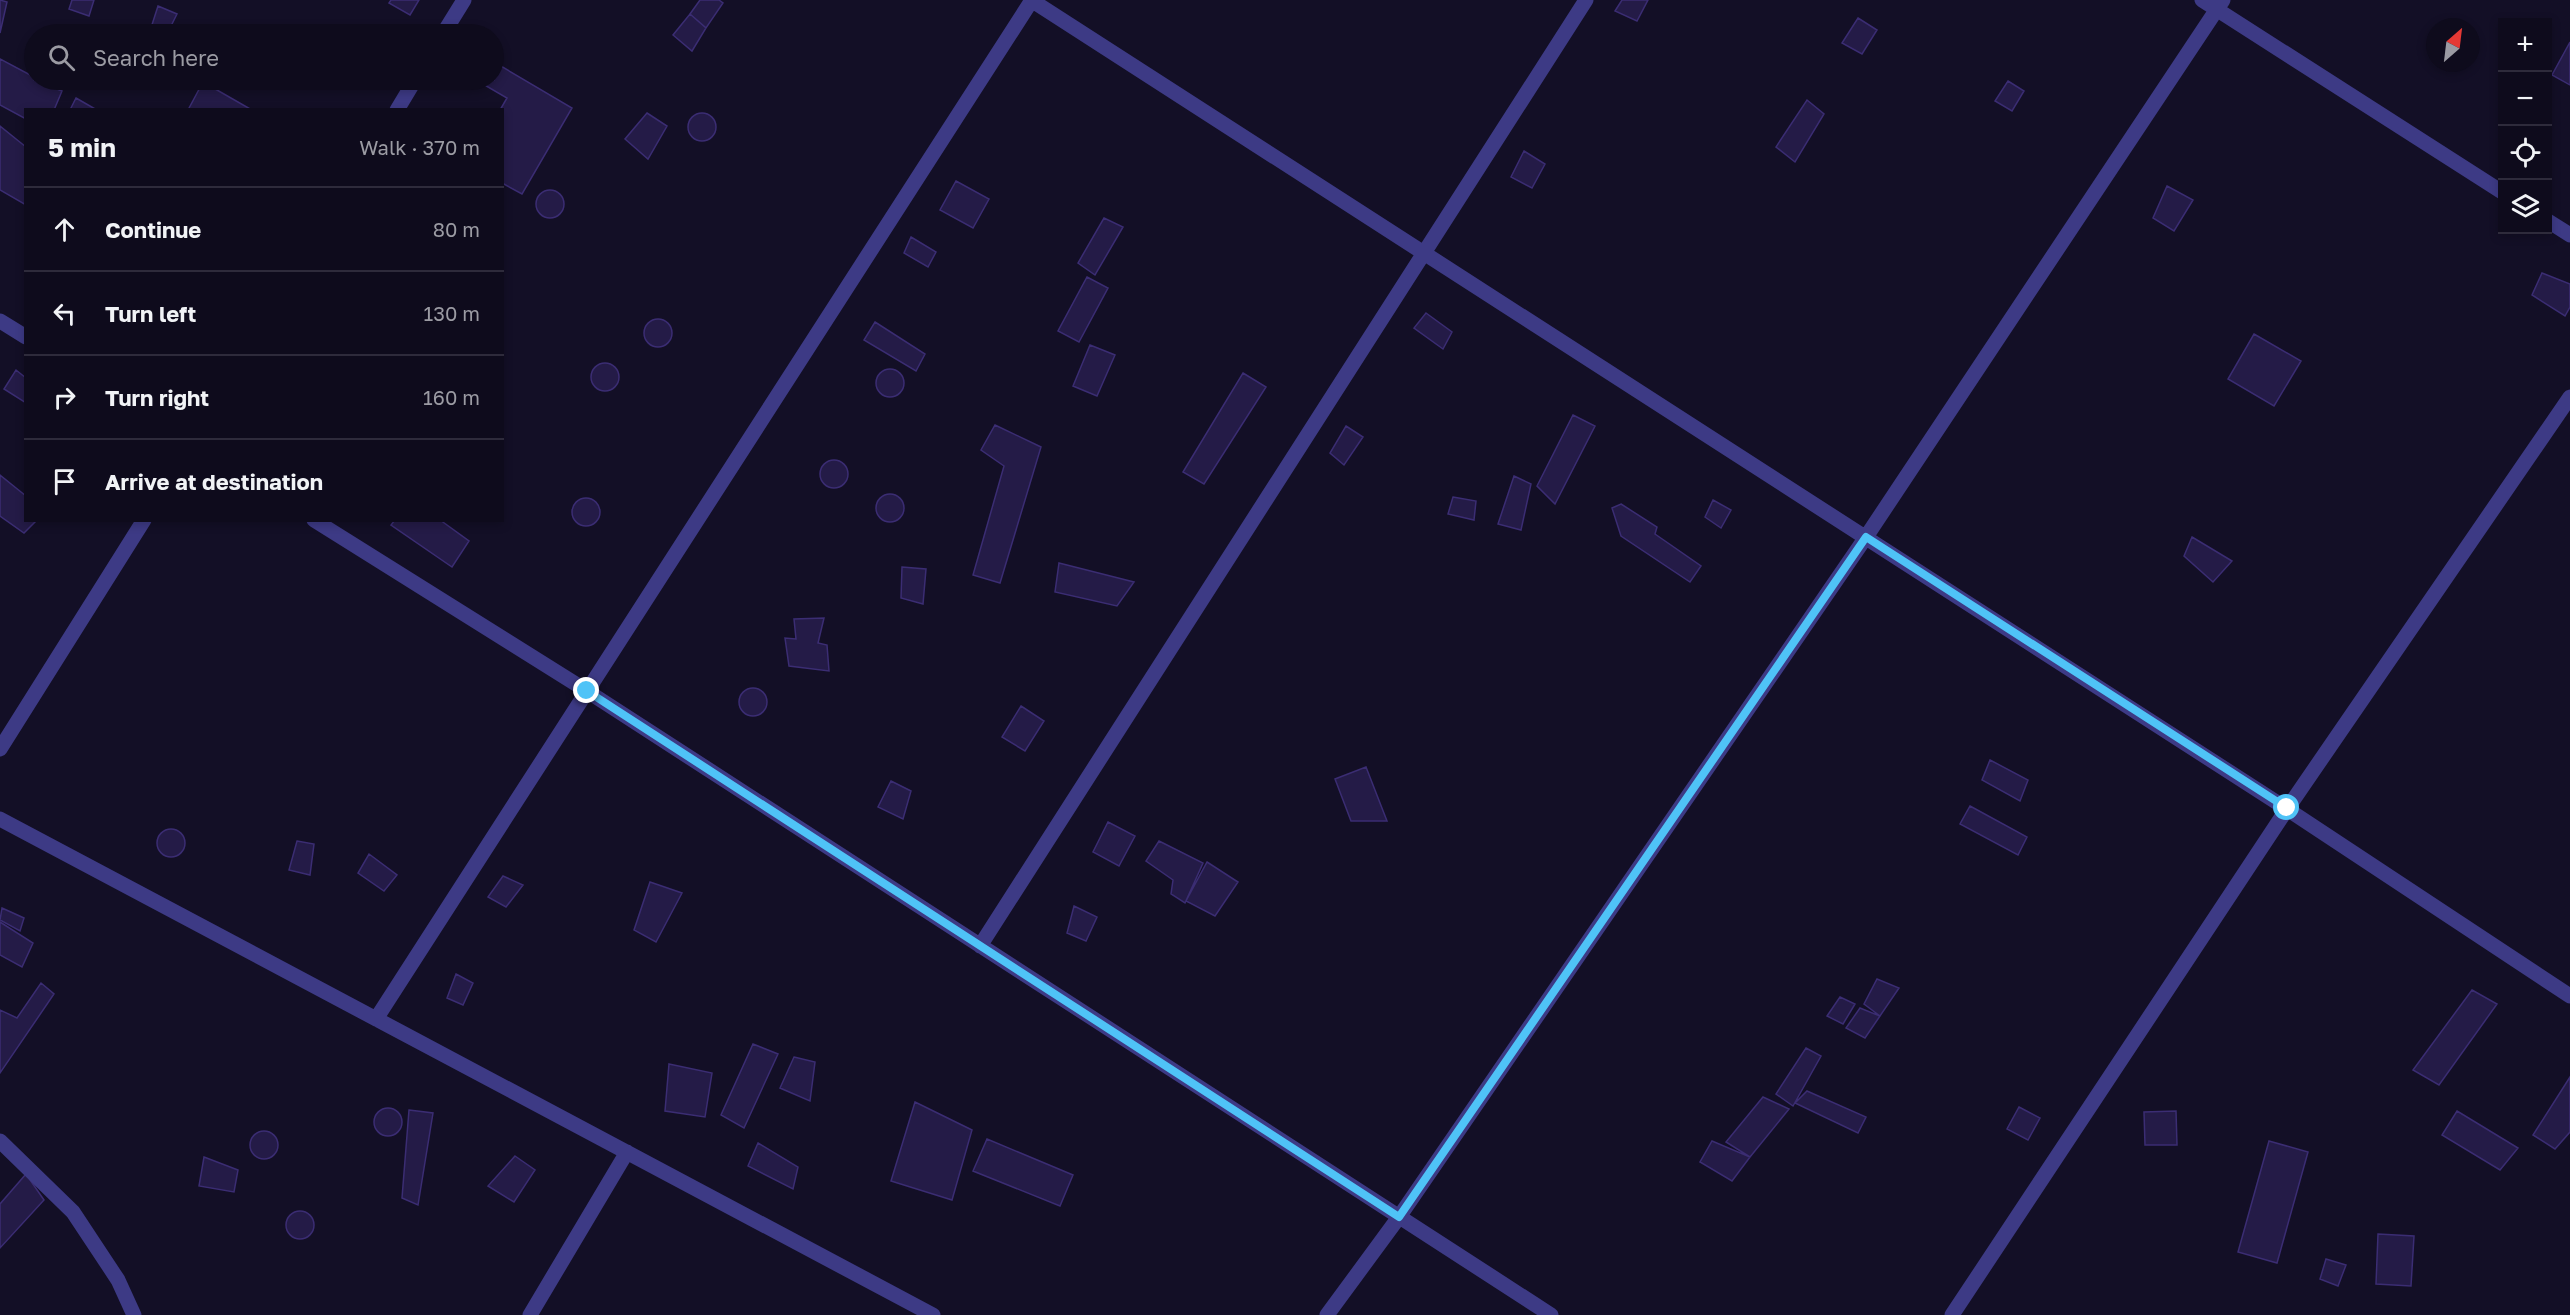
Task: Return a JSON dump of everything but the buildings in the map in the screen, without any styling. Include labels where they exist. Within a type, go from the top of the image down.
[{"type":"street","points":[[449,24],[464,0]]},
{"type":"street","points":[[376,1019],[1032,0],[2287,808],[2570,996]]},
{"type":"street","points":[[980,946],[1586,0]]},
{"type":"street","points":[[2202,0],[2220,5],[2498,189]]},
{"type":"street","points":[[1327,1315],[1399,1217],[1866,537],[2220,5]]},
{"type":"street","points":[[398,108],[409,90]]},
{"type":"street","points":[[2552,224],[2570,235]]},
{"type":"street","points":[[0,321],[24,336]]},
{"type":"street","points":[[1952,1315],[2287,808],[2570,397]]},
{"type":"street","points":[[0,749],[143,522]]},
{"type":"street","points":[[317,522],[587,691],[1551,1315]]},
{"type":"street","points":[[0,819],[933,1315]]},
{"type":"street","points":[[0,1141],[73,1212],[118,1280],[135,1315]]},
{"type":"street","points":[[530,1315],[627,1152]]},
{"type":"route","points":[[587,691],[1399,1217],[1866,537],[2287,808]]}]
